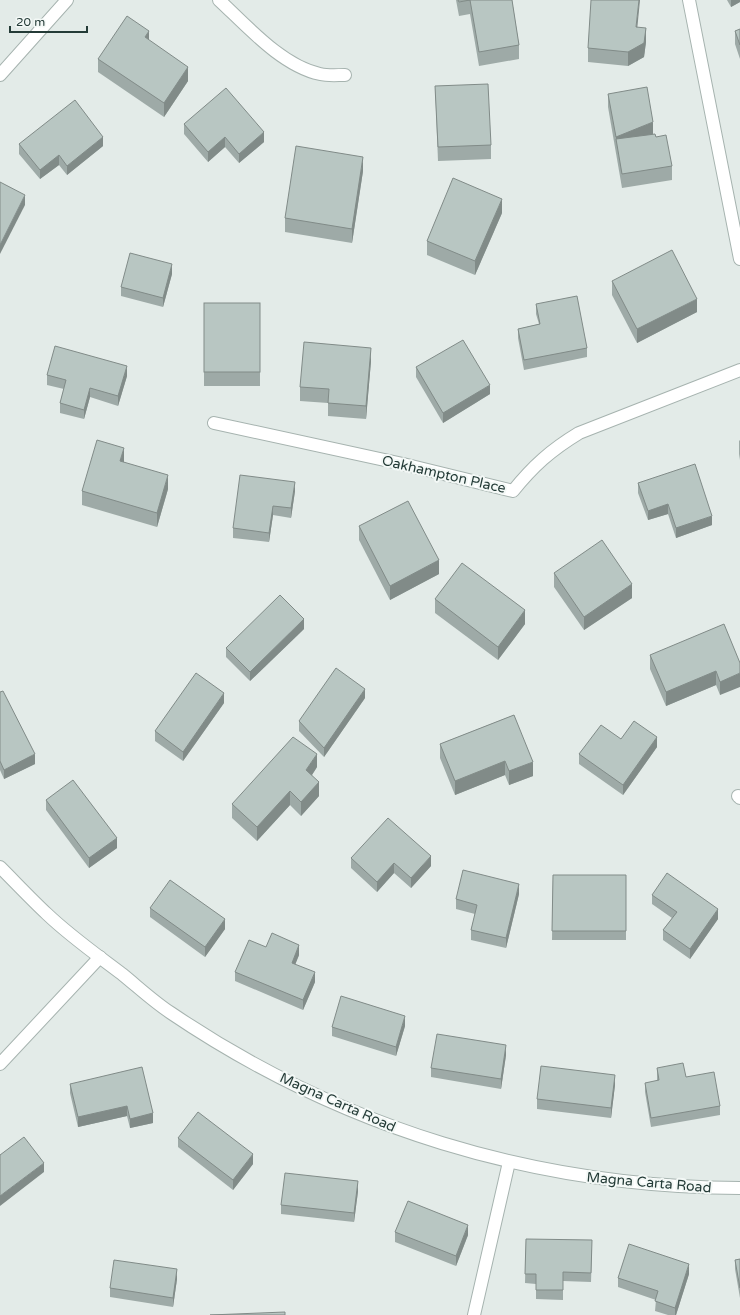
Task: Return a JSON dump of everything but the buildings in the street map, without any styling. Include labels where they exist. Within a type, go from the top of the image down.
[{"type":"street","points":[[0,75],[67,0]]},
{"type":"street","points":[[218,0],[269,46],[298,66],[321,74],[345,75]]},
{"type":"street","points":[[689,0],[740,259]]},
{"type":"street","name":"Oakhampton Place","points":[[214,423],[403,464],[513,491],[532,468],[555,448],[579,433],[740,370]]},
{"type":"street","name":"Magna Carta Road","points":[[0,867],[47,915],[169,1012],[233,1052],[299,1088],[367,1118],[438,1143],[509,1162],[571,1174],[615,1181],[706,1188],[740,1188]]},
{"type":"street","points":[[0,1064],[100,957]]},
{"type":"street","points":[[474,1315],[509,1162]]}]
